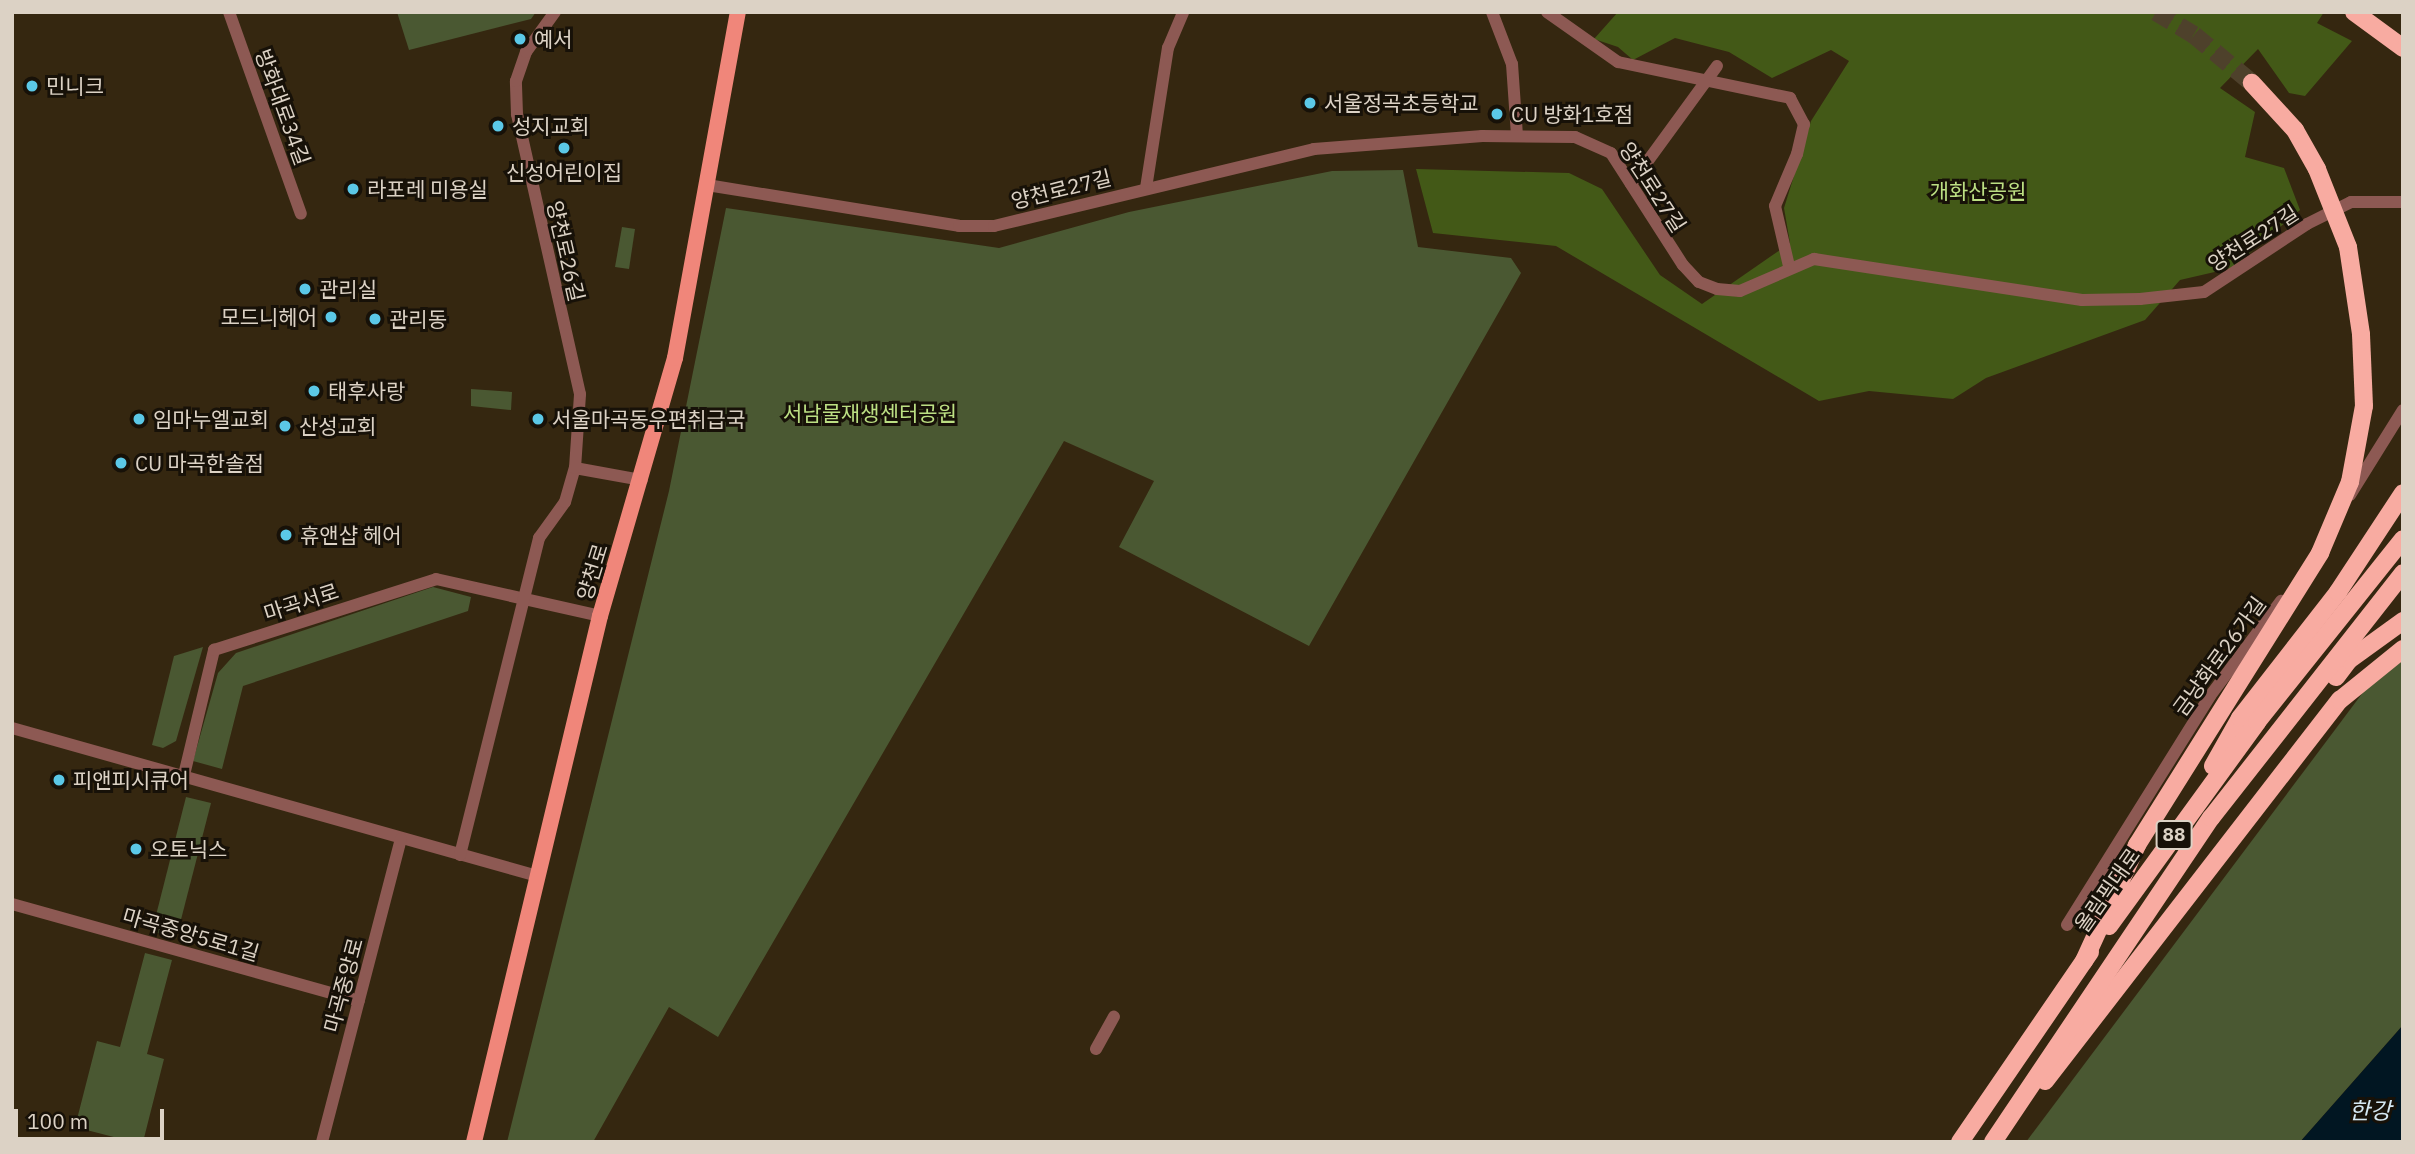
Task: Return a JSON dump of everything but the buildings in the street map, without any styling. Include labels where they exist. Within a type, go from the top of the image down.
[{"type":"highway","points":[[2354,12],[2403,48]]},
{"type":"highway","points":[[2084,961],[2137,845],[2320,553],[2350,482],[2364,406],[2361,334],[2348,247],[2318,169],[2295,130],[2252,83]]},
{"type":"highway","points":[[2175,833],[2240,718],[2337,593],[2403,493]]},
{"type":"highway","name":"올림픽대로","points":[[1960,1142],[2175,833],[2403,539]]},
{"type":"highway","name":"올림픽대로","points":[[1994,1141],[2211,818],[2403,573]]},
{"type":"highway","points":[[2356,632],[2403,583]]},
{"type":"highway","points":[[2211,818],[2292,732],[2349,660],[2403,621]]},
{"type":"highway","points":[[1994,1141],[2221,858],[2340,701],[2403,649]]},
{"type":"main road","name":"양천로","points":[[474,1142],[600,616],[642,480],[674,358],[738,12]]},
{"type":"street","name":"방화대로34길","points":[[229,12],[301,214]]},
{"type":"street","name":"양천로26길","points":[[555,12],[526,52],[516,81],[524,154],[580,394],[575,468]]},
{"type":"street","points":[[1146,188],[1168,48],[1183,12]]},
{"type":"street","points":[[1492,12],[1511,64],[1517,136]]},
{"type":"street","points":[[1546,12],[1618,62],[1790,98],[1801,112],[1804,124],[1797,154],[1775,206],[1789,266]]},
{"type":"street","points":[[1631,184],[1717,66]]},
{"type":"street","name":"양천로27길","points":[[707,185],[958,226],[994,226],[1314,149],[1517,136],[1575,137],[1601,145],[1631,184],[1652,222],[1699,282],[1740,291],[1789,266],[1814,259],[1841,260],[2082,300],[2140,299],[2204,292],[2307,224],[2351,202],[2403,202]]},
{"type":"street","name":"금낭화로26가길","points":[[2067,925],[2210,696],[2304,571],[2403,410]]},
{"type":"street","points":[[460,855],[538,538],[565,502],[575,468],[642,480]]},
{"type":"street","name":"마곡서로","points":[[184,775],[214,650],[436,579],[600,616]]},
{"type":"street","points":[[12,728],[537,876]]},
{"type":"street","name":"마곡중앙로","points":[[322,1142],[401,839]]},
{"type":"street","name":"마곡중앙5로1길","points":[[12,904],[359,1001]]},
{"type":"street","points":[[1096,1049],[1114,1017]]},
{"type":"green space","points":[[397,12],[536,12],[531,19],[409,50]]},
{"type":"green space","name":"개화산공원","points":[[1618,12],[2324,12],[2317,23],[2352,41],[2305,96],[2289,93],[2258,49],[2220,88],[2255,112],[2245,157],[2284,168],[2300,210],[2232,268],[2180,280],[2145,320],[1986,378],[1953,399],[1869,391],[1819,401],[1556,246],[1433,233],[1416,169],[1569,173],[1602,189],[1660,275],[1702,304],[1790,243],[1784,208],[1811,121],[1849,61],[1831,50],[1772,78],[1729,52],[1675,38],[1633,60],[1618,47],[1594,39]]},
{"type":"green space","name":"서남물재생센터공원","points":[[1403,170],[1418,247],[1511,258],[1521,273],[1309,646],[1119,547],[1154,481],[1064,441],[718,1037],[669,1007],[593,1142],[507,1142],[669,491],[726,208],[999,248],[1129,212],[1332,171]]},
{"type":"green space","points":[[622,227],[635,229],[629,269],[615,267]]},
{"type":"green space","points":[[471,389],[512,392],[511,410],[471,406]]},
{"type":"green space","points":[[433,587],[471,597],[468,611],[243,686],[222,769],[193,761],[218,673],[236,653]]},
{"type":"green space","points":[[2403,639],[2403,1025],[2300,1142],[2026,1142]]},
{"type":"green space","points":[[203,647],[176,741],[163,748],[152,745],[174,656]]},
{"type":"green space","points":[[186,797],[211,803],[176,939],[152,931]]},
{"type":"green space","points":[[145,953],[172,960],[147,1054],[164,1059],[143,1142],[133,1142],[75,1127],[97,1041],[120,1047]]},
{"type":"water","name":"한강","points":[[2403,1025],[2403,1142],[2300,1142],[2397,1032]]},
{"type":"tunnel","points":[[2156,12],[2194,35],[2252,83]]},
{"type":"place","name":"예서","points":[[520,39]]},
{"type":"place","name":"민니크","points":[[32,86]]},
{"type":"place","name":"서울정곡초등학교","points":[[1310,103]]},
{"type":"place","name":"CU 방화1호점","points":[[1497,114]]},
{"type":"place","name":"성지교회","points":[[498,126]]},
{"type":"place","name":"신성어린이집","points":[[564,148]]},
{"type":"place","name":"라포레 미용실","points":[[353,189]]},
{"type":"place","name":"관리실","points":[[305,289]]},
{"type":"place","name":"모드니헤어","points":[[331,317]]},
{"type":"place","name":"관리동","points":[[375,319]]},
{"type":"place","name":"태후사랑","points":[[314,391]]},
{"type":"place","name":"임마누엘교회","points":[[139,419]]},
{"type":"place","name":"서울마곡동우편취급국","points":[[538,419]]},
{"type":"place","name":"산성교회","points":[[285,426]]},
{"type":"place","name":"CU 마곡한솔점","points":[[121,463]]},
{"type":"place","name":"휴앤샵 헤어","points":[[286,535]]},
{"type":"place","name":"피앤피시큐어","points":[[59,780]]},
{"type":"place","name":"오토닉스","points":[[136,849]]}]
